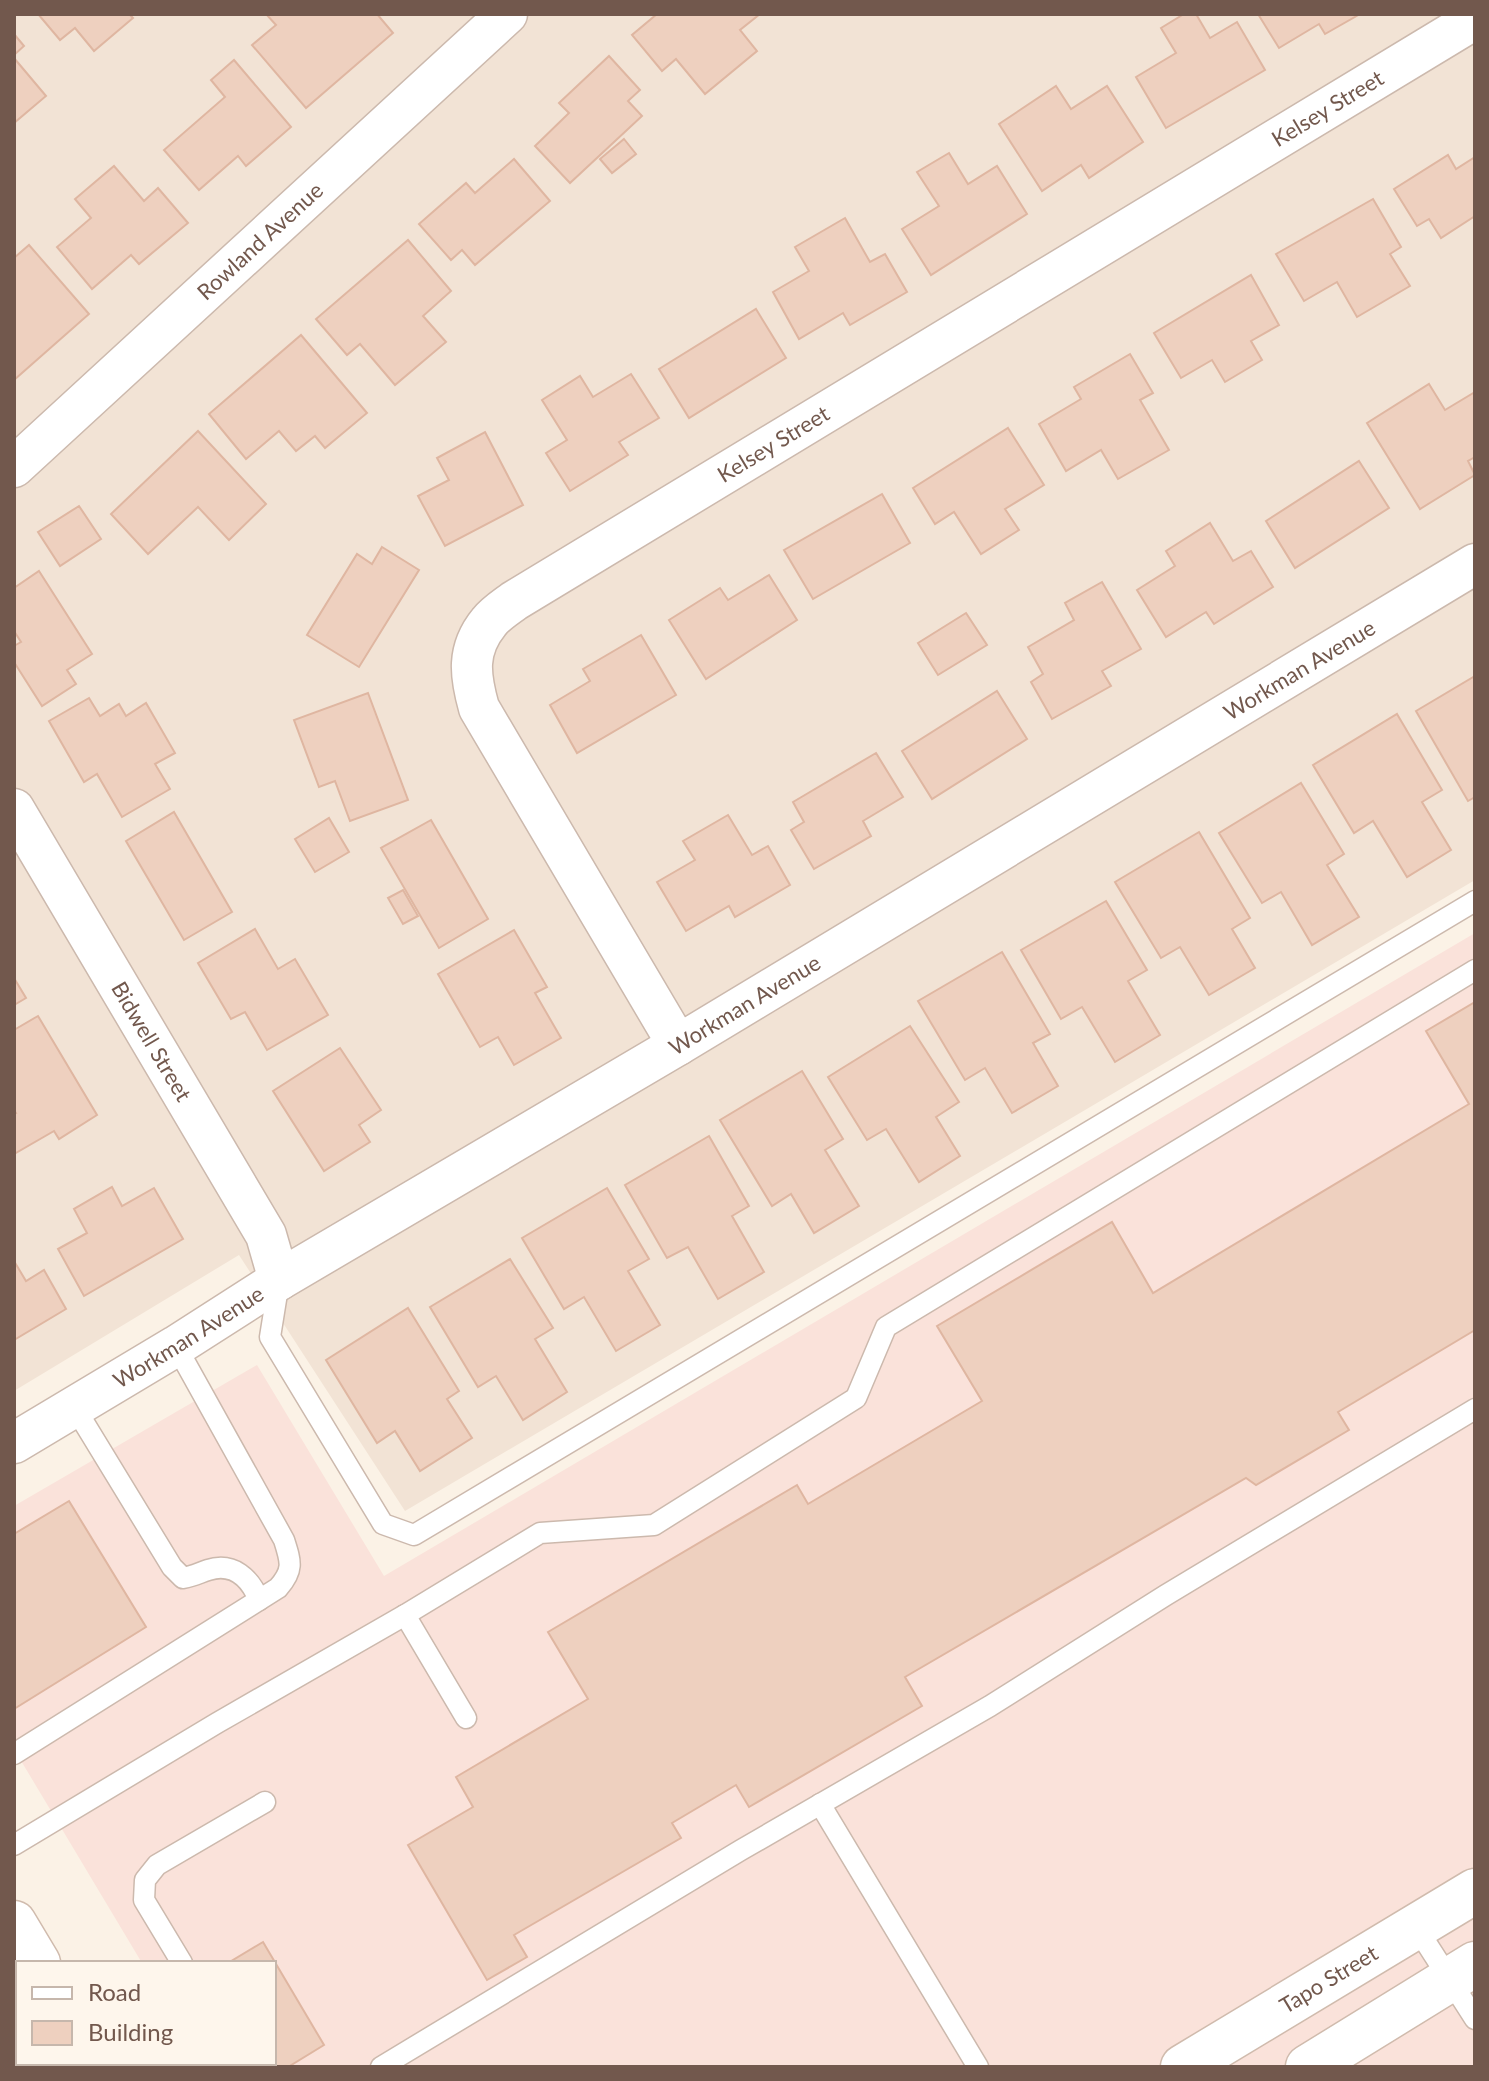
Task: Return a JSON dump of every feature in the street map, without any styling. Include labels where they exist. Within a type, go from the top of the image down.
[{"type":"street","name":"Rowland Avenue","points":[[14,467],[507,14]]},
{"type":"street","name":"Kelsey Street","points":[[678,1045],[479,708],[471,678],[474,647],[489,620],[514,601],[1475,19]]},
{"type":"street","name":"Workman Avenue","points":[[14,1443],[279,1280],[678,1045],[1475,564]]},
{"type":"street","name":"Bidwell Street","points":[[14,809],[266,1235],[279,1280]]},
{"type":"street","name":"Tapo Street","points":[[1183,2067],[1475,1891]]},
{"type":"street","points":[[14,1923],[37,1961]]},
{"type":"street","points":[[1308,2067],[1462,1972]]},
{"type":"lane","points":[[279,1280],[270,1337],[383,1524],[414,1535],[1475,901]]},
{"type":"lane","points":[[14,1845],[540,1533],[654,1525],[856,1398],[886,1327],[1475,970]]},
{"type":"lane","points":[[14,1754],[278,1588],[288,1577],[291,1559],[284,1540],[176,1346]]},
{"type":"lane","points":[[75,1408],[172,1567],[183,1578],[226,1567],[242,1574],[253,1585],[259,1600]]},
{"type":"lane","points":[[381,2067],[604,1932],[990,1706],[1179,1587],[1475,1409]]},
{"type":"lane","points":[[405,1615],[466,1718]]},
{"type":"lane","points":[[181,1961],[144,1900],[145,1880],[157,1865],[265,1802]]},
{"type":"lane","points":[[820,1804],[978,2067]]},
{"type":"lane","points":[[1416,1927],[1462,1972],[1475,2019]]},
{"type":"shaded area","points":[[14,14],[1475,14],[1475,880],[405,1511],[239,1255],[14,1391]]},
{"type":"shaded area","points":[[1475,933],[1475,2067],[205,2067],[204,2065],[276,2065],[276,1961],[141,1961],[14,1749],[14,1506],[257,1365],[384,1576]]},
{"type":"building","points":[[38,14],[129,14],[133,18],[94,51],[75,28],[60,40]]},
{"type":"building","points":[[266,14],[377,14],[393,33],[306,108],[252,45],[276,25]]},
{"type":"building","points":[[657,14],[760,14],[740,30],[757,51],[705,94],[676,59],[662,71],[632,35]]},
{"type":"building","points":[[1184,14],[1196,14],[1210,38],[1237,22],[1265,70],[1166,128],[1136,77],[1176,53],[1161,28]]},
{"type":"building","points":[[1258,14],[1360,14],[1325,34],[1319,24],[1279,48]]},
{"type":"building","points":[[14,34],[24,46],[14,55]]},
{"type":"building","points":[[609,56],[640,90],[628,101],[642,116],[570,183],[535,146],[569,113],[559,103]]},
{"type":"building","points":[[14,58],[46,96],[14,123]]},
{"type":"building","points":[[234,60],[291,127],[246,166],[238,156],[199,190],[164,150],[225,97],[211,80]]},
{"type":"building","points":[[1056,86],[1071,109],[1107,86],[1143,142],[1089,178],[1081,165],[1042,191],[999,124]]},
{"type":"building","points":[[624,139],[636,154],[612,173],[600,159]]},
{"type":"building","points":[[949,153],[968,184],[997,166],[1027,214],[931,275],[902,229],[939,206],[917,172]]},
{"type":"building","points":[[1448,155],[1456,169],[1475,157],[1475,216],[1441,238],[1429,219],[1417,226],[1394,189]]},
{"type":"building","points":[[514,159],[550,201],[475,265],[462,250],[451,260],[419,224],[466,183],[475,193]]},
{"type":"building","points":[[114,166],[144,201],[158,188],[188,223],[139,264],[131,255],[92,289],[57,247],[91,218],[75,199]]},
{"type":"building","points":[[1373,199],[1401,247],[1390,254],[1410,286],[1357,317],[1337,282],[1304,301],[1276,254]]},
{"type":"building","points":[[845,218],[870,262],[885,254],[907,292],[850,325],[843,313],[799,339],[773,292],[809,271],[795,247]]},
{"type":"building","points":[[408,240],[451,291],[423,316],[446,342],[395,385],[360,344],[347,355],[316,319]]},
{"type":"building","points":[[29,245],[89,314],[14,380],[14,258]]},
{"type":"building","points":[[1251,275],[1279,325],[1251,341],[1262,360],[1225,382],[1212,360],[1181,378],[1154,333]]},
{"type":"building","points":[[756,309],[786,358],[689,418],[659,369]]},
{"type":"building","points":[[301,335],[367,413],[325,448],[315,436],[296,451],[279,431],[246,459],[209,414]]},
{"type":"building","points":[[1130,354],[1153,393],[1140,400],[1169,450],[1118,479],[1101,450],[1066,471],[1039,424],[1081,399],[1074,387]]},
{"type":"building","points":[[631,374],[659,418],[619,442],[628,455],[570,491],[546,453],[567,440],[542,400],[580,376],[593,397]]},
{"type":"building","points":[[1429,384],[1445,410],[1475,392],[1475,457],[1468,461],[1475,475],[1420,509],[1367,423]]},
{"type":"building","points":[[1008,428],[1044,485],[1005,509],[1019,530],[981,554],[954,512],[935,524],[913,488]]},
{"type":"building","points":[[198,431],[266,504],[229,540],[198,507],[148,554],[111,514]]},
{"type":"building","points":[[485,432],[523,505],[445,546],[418,496],[449,480],[437,458]]},
{"type":"building","points":[[1359,461],[1389,508],[1295,568],[1266,521]]},
{"type":"building","points":[[882,494],[910,543],[813,599],[784,550]]},
{"type":"building","points":[[79,506],[101,539],[60,566],[38,532]]},
{"type":"building","points":[[1210,523],[1233,561],[1251,551],[1273,587],[1214,624],[1206,612],[1166,637],[1137,590],[1175,566],[1166,551]]},
{"type":"building","points":[[382,547],[419,570],[359,667],[307,635],[357,554],[372,564]]},
{"type":"building","points":[[39,571],[92,654],[67,670],[76,684],[42,706],[14,662],[14,646],[21,642],[14,631],[14,588]]},
{"type":"building","points":[[769,575],[797,620],[706,679],[669,620],[720,588],[728,600]]},
{"type":"building","points":[[1102,582],[1141,649],[1102,671],[1111,686],[1052,719],[1031,682],[1043,674],[1028,647],[1074,620],[1065,603]]},
{"type":"building","points":[[966,613],[987,645],[938,675],[918,643]]},
{"type":"building","points":[[641,635],[676,695],[577,753],[550,705],[590,681],[583,669]]},
{"type":"building","points":[[1475,676],[1475,797],[1468,801],[1416,711]]},
{"type":"building","points":[[997,691],[1027,739],[932,799],[902,751]]},
{"type":"building","points":[[368,693],[408,800],[350,821],[335,781],[319,787],[294,720]]},
{"type":"building","points":[[89,698],[100,716],[119,704],[126,716],[146,703],[175,753],[155,764],[170,789],[122,817],[97,774],[84,782],[49,721]]},
{"type":"building","points":[[1397,714],[1442,790],[1422,802],[1451,850],[1407,877],[1373,821],[1354,833],[1313,765]]},
{"type":"building","points":[[876,753],[903,797],[863,821],[871,836],[814,869],[791,830],[804,822],[793,802]]},
{"type":"building","points":[[1301,783],[1344,854],[1327,865],[1359,917],[1312,945],[1281,892],[1262,903],[1219,833]]},
{"type":"building","points":[[174,812],[232,912],[184,940],[126,841]]},
{"type":"building","points":[[728,815],[752,855],[768,846],[790,885],[735,917],[729,906],[686,931],[657,882],[695,860],[683,841]]},
{"type":"building","points":[[329,818],[349,852],[315,872],[295,839]]},
{"type":"building","points":[[431,820],[488,919],[439,948],[381,848]]},
{"type":"building","points":[[1199,832],[1250,918],[1232,929],[1255,968],[1209,995],[1180,947],[1161,958],[1115,882]]},
{"type":"building","points":[[403,890],[418,916],[403,924],[388,898]]},
{"type":"building","points":[[1106,901],[1147,970],[1128,981],[1160,1035],[1115,1062],[1082,1007],[1061,1019],[1021,950]]},
{"type":"building","points":[[255,929],[278,969],[295,959],[328,1015],[267,1050],[245,1012],[231,1019],[198,963]]},
{"type":"building","points":[[514,930],[547,987],[535,993],[561,1038],[514,1065],[498,1037],[480,1047],[438,974]]},
{"type":"building","points":[[1002,952],[1050,1034],[1033,1043],[1058,1086],[1012,1113],[985,1068],[965,1080],[918,1001]]},
{"type":"building","points":[[14,978],[26,998],[14,1005]]},
{"type":"building","points":[[1475,1002],[1475,1330],[1338,1412],[1349,1430],[1256,1485],[1246,1478],[905,1677],[922,1706],[749,1807],[736,1785],[672,1823],[681,1838],[514,1935],[527,1957],[487,1980],[408,1845],[473,1807],[456,1777],[588,1699],[548,1632],[797,1485],[808,1504],[982,1401],[937,1326],[1112,1222],[1153,1293],[1469,1104],[1426,1031]]},
{"type":"building","points":[[38,1016],[97,1115],[59,1139],[54,1131],[14,1154],[14,1030]]},
{"type":"building","points":[[910,1026],[959,1102],[936,1117],[960,1156],[919,1182],[886,1129],[867,1140],[828,1077]]},
{"type":"building","points":[[340,1048],[381,1110],[359,1125],[370,1142],[324,1171],[273,1091]]},
{"type":"building","points":[[802,1071],[843,1139],[825,1150],[859,1206],[814,1233],[791,1194],[772,1206],[720,1120]]},
{"type":"building","points":[[709,1136],[749,1206],[732,1216],[764,1272],[718,1299],[688,1247],[667,1258],[625,1185]]},
{"type":"building","points":[[112,1187],[122,1206],[154,1188],[183,1239],[84,1296],[58,1249],[87,1233],[74,1209]]},
{"type":"building","points":[[607,1188],[649,1259],[628,1271],[660,1325],[616,1351],[584,1297],[564,1309],[522,1238]]},
{"type":"building","points":[[510,1259],[553,1328],[535,1339],[567,1392],[523,1420],[496,1376],[478,1387],[430,1307]]},
{"type":"building","points":[[14,1261],[26,1281],[44,1270],[66,1309],[14,1340]]},
{"type":"building","points":[[408,1308],[459,1391],[447,1399],[472,1438],[420,1471],[395,1431],[377,1443],[326,1360]]},
{"type":"building","points":[[69,1501],[146,1627],[14,1709],[14,1534]]},
{"type":"building","points":[[263,1942],[274,1961],[231,1961]]},
{"type":"building","points":[[276,1964],[324,2045],[288,2067],[257,2067],[276,2065]]}]
